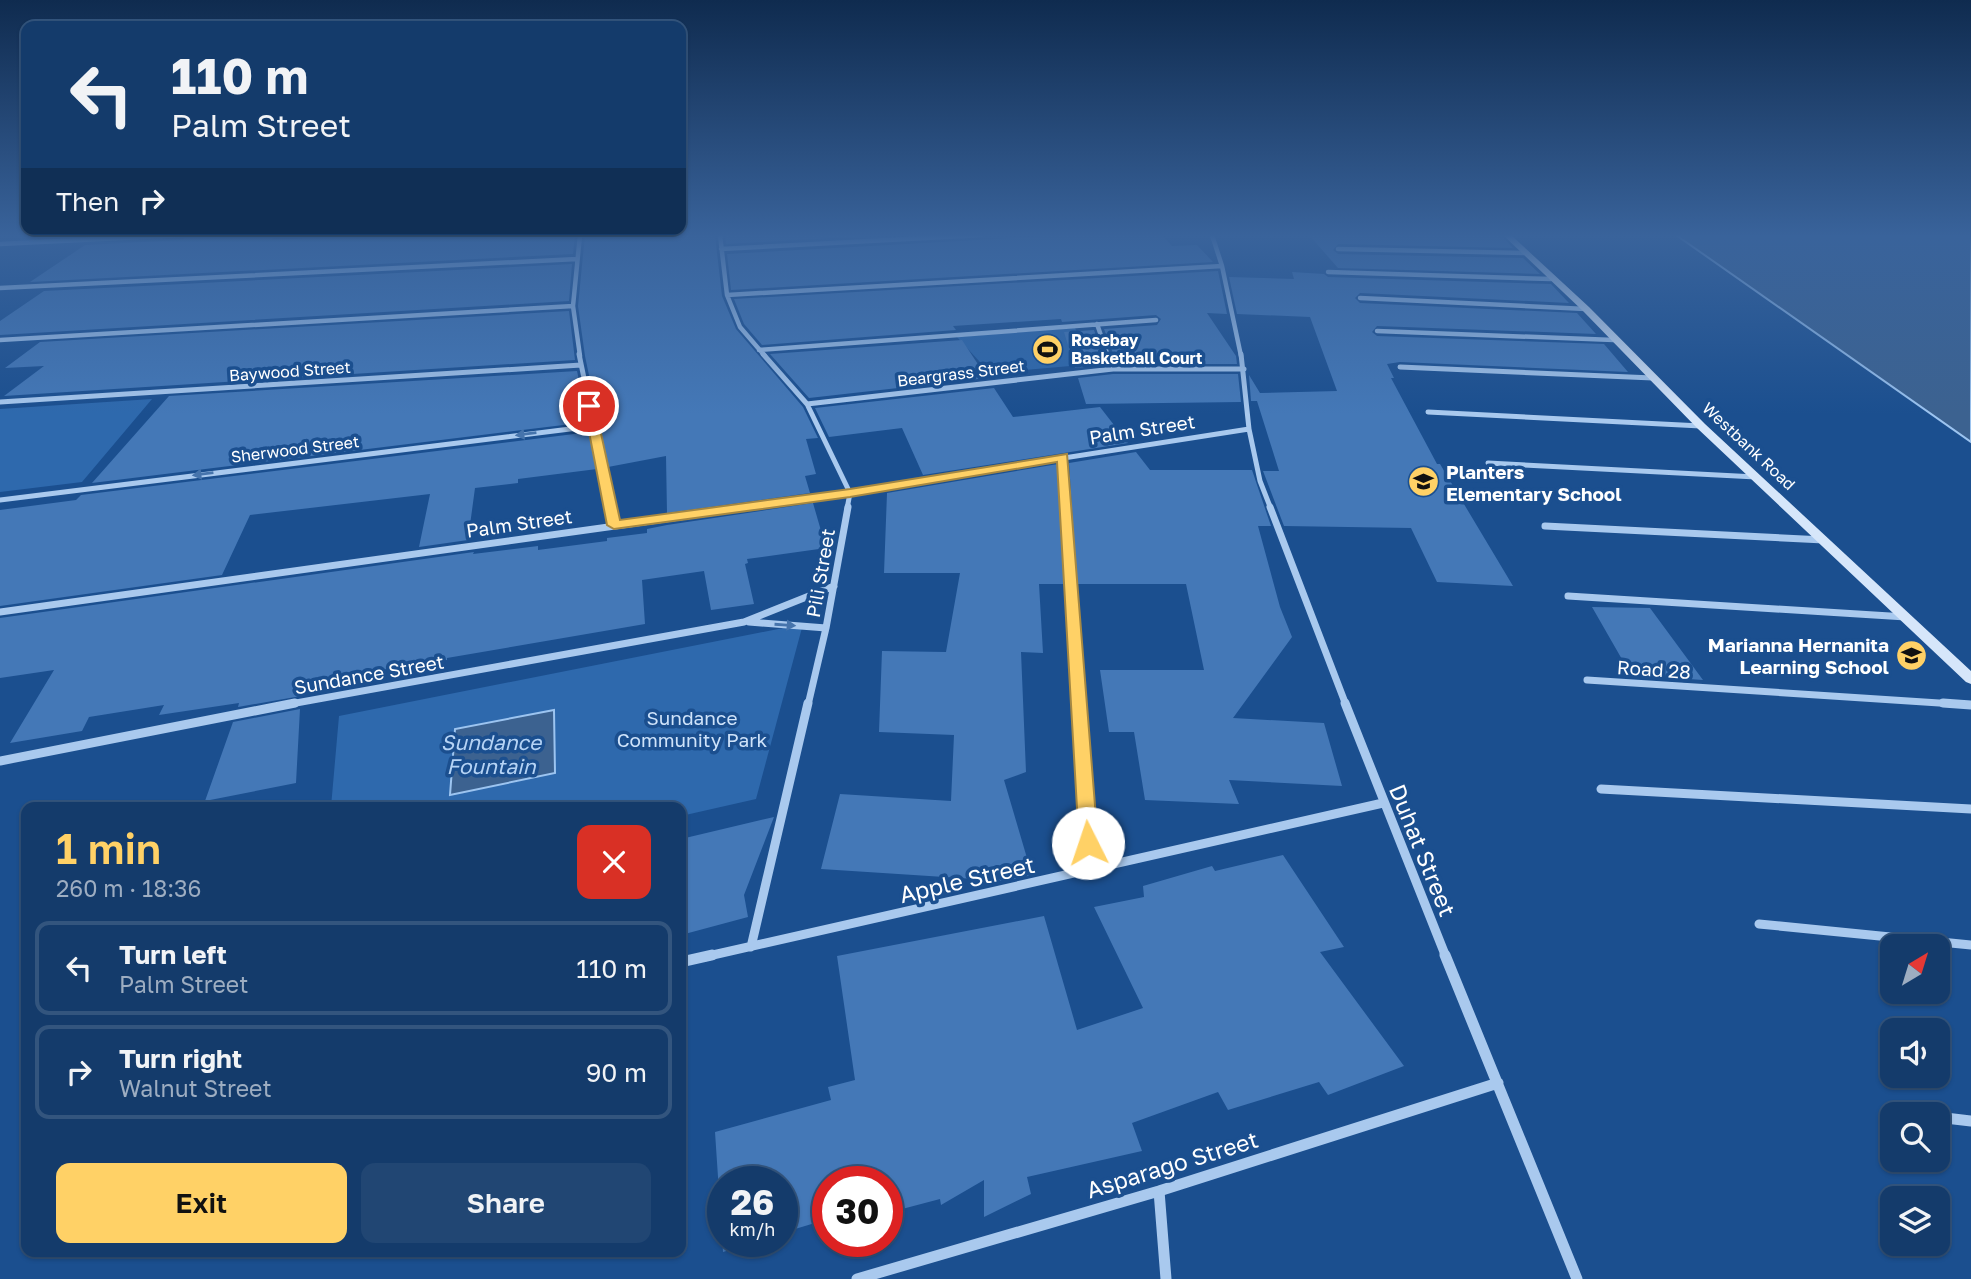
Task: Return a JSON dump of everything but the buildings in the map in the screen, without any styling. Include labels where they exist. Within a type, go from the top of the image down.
[{"type":"street","points":[[574,295],[580,365],[614,525]]},
{"type":"street","points":[[732,295],[727,295],[740,327],[807,404],[850,493]]},
{"type":"street","name":"Duhat Street","points":[[1228,295],[1244,369],[1250,429],[1260,481],[1383,803],[1577,1279]]},
{"type":"street","name":"Westbank Road","points":[[1569,295],[1701,426],[1971,679]]},
{"type":"street","points":[[1360,299],[1586,309]]},
{"type":"street","points":[[0,340],[573,306]]},
{"type":"street","points":[[759,350],[1156,320]]},
{"type":"street","points":[[1097,324],[1113,369]]},
{"type":"street","points":[[1377,331],[1615,340]]},
{"type":"street","name":"Baywood Street","points":[[0,402],[580,365]]},
{"type":"street","points":[[1400,367],[1653,378]]},
{"type":"street","name":"Beargrass Street","points":[[807,404],[1113,369],[1244,369]]},
{"type":"street","points":[[1428,412],[1701,426]]},
{"type":"street","name":"Sherwood Street","points":[[0,500],[594,426]]},
{"type":"street","name":"Palm Street","points":[[0,612],[850,493],[1250,429]]},
{"type":"street","points":[[1063,457],[1090,871]]},
{"type":"street","points":[[1488,463],[1758,477]]},
{"type":"street","name":"Pili Street","points":[[751,947],[826,628],[850,493]]},
{"type":"street","points":[[1545,526],[1824,540]]},
{"type":"street","points":[[744,622],[834,586]]},
{"type":"street","points":[[1568,596],[1908,618]]},
{"type":"street","points":[[744,622],[826,628]]},
{"type":"street","name":"Sundance Street","points":[[0,761],[202,720],[744,622]]},
{"type":"street","name":"Road 28","points":[[1587,680],[1971,705]]},
{"type":"street","points":[[1601,789],[1971,809]]},
{"type":"street","name":"Apple Street","points":[[686,961],[1383,803]]},
{"type":"street","points":[[1759,924],[1971,946]]},
{"type":"street","name":"Asparago Street","points":[[857,1279],[1159,1191],[1498,1083]]},
{"type":"street","points":[[1950,1119],[1971,1121]]},
{"type":"street","points":[[1159,1191],[1166,1279]]},
{"type":"green space","points":[[1075,328],[1093,364],[990,373],[957,337]]},
{"type":"green space","points":[[152,399],[82,482],[0,492],[0,409]]},
{"type":"green space","name":"Sundance Community Park","points":[[803,624],[756,799],[686,815],[686,802],[331,802],[339,716]]},
{"type":"water","points":[[1761,295],[1971,295],[1971,442]]},
{"type":"water","name":"Sundance Fountain","points":[[554,710],[555,773],[450,795],[455,729]]},
{"type":"place","name":"Rosebay Basketball Court","points":[[1048,349]]},
{"type":"place","name":"Planters Elementary School","points":[[1423,482]]},
{"type":"place","name":"Marianna Hernanita Learning School","points":[[1912,655]]},
{"type":"route","points":[[589,406],[614,525],[850,493],[1063,457],[1088,843]]}]
